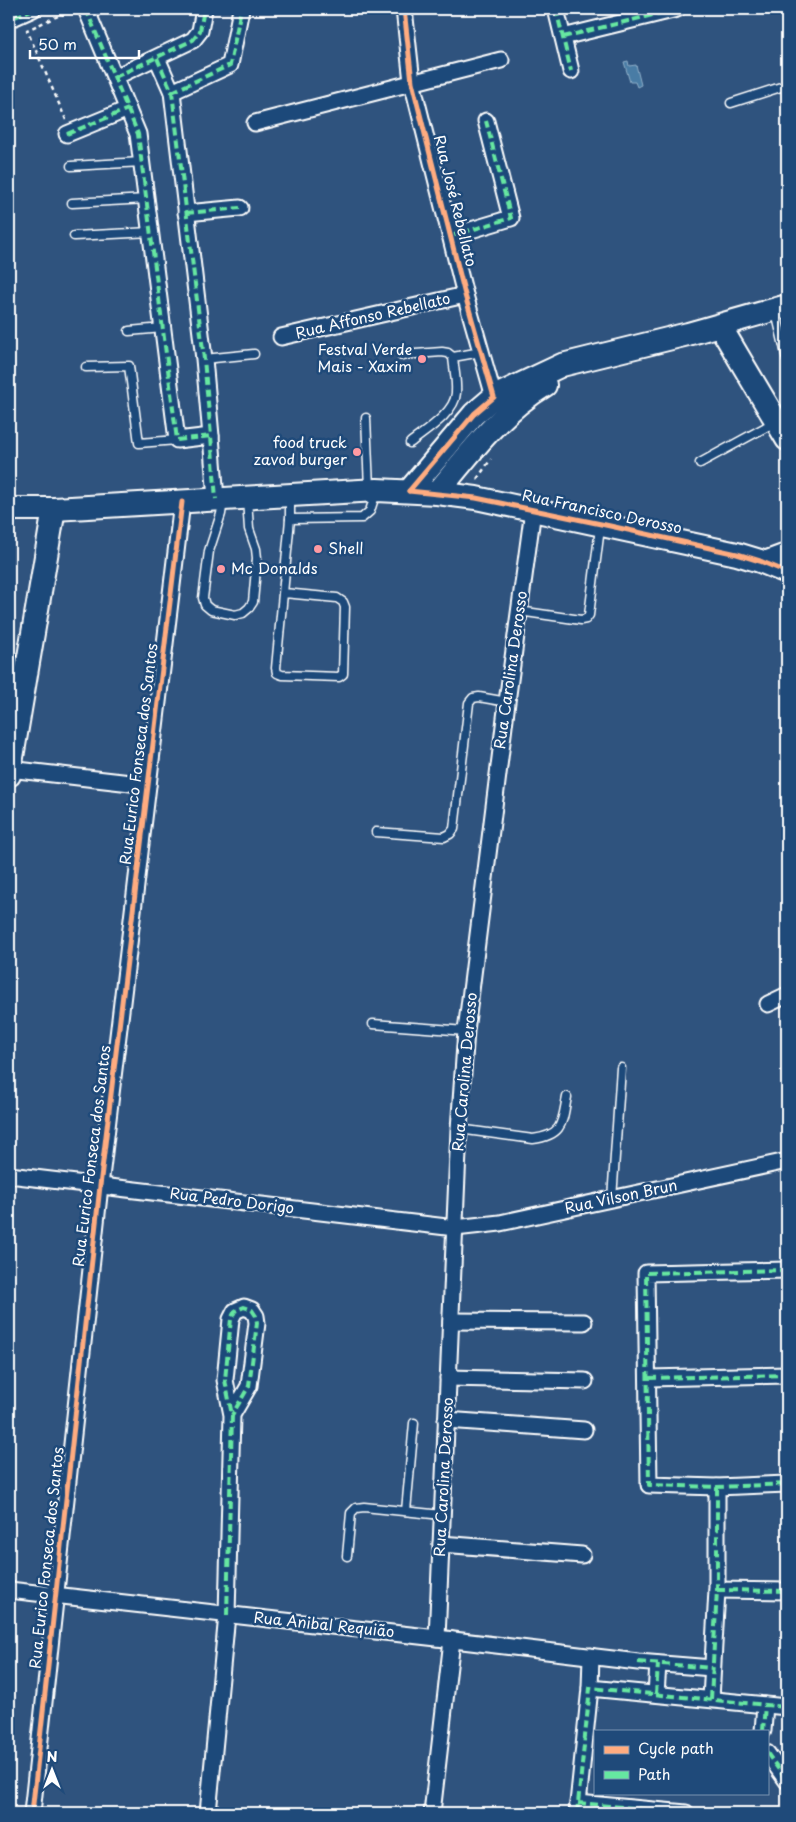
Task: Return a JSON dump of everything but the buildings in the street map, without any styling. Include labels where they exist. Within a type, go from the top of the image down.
[{"type":"street","points":[[15,17],[33,9]]},
{"type":"street","points":[[86,9],[138,134],[177,440],[211,436]]},
{"type":"street","points":[[115,77],[194,40],[200,32],[204,9]]},
{"type":"street","points":[[172,92],[230,65],[241,9]]},
{"type":"street","name":"Rua José Rebellato","points":[[404,9],[412,82],[465,295],[481,352],[501,404]]},
{"type":"street","points":[[556,9],[571,71]]},
{"type":"street","points":[[563,37],[672,9]]},
{"type":"street","points":[[158,58],[172,92],[204,359],[211,436],[220,499]]},
{"type":"street","points":[[255,123],[501,60]]},
{"type":"street","points":[[67,129],[128,108]]},
{"type":"street","points":[[451,236],[511,218],[486,121]]},
{"type":"street","points":[[186,213],[240,208]]},
{"type":"street","name":"Rua Affonso Rebellato","points":[[281,337],[465,295]]},
{"type":"street","points":[[409,491],[474,414],[501,404],[562,365],[720,326],[781,308]]},
{"type":"street","points":[[720,326],[782,430]]},
{"type":"street","points":[[437,493],[494,425],[501,404]]},
{"type":"street","name":"Rua Francisco Derosso","points":[[9,510],[182,502],[373,490],[437,493],[476,498],[737,554],[787,572]]},
{"type":"street","name":"Rua Eurico Fonseca dos Santos","points":[[32,1813],[100,1186],[182,502]]},
{"type":"street","points":[[54,509],[9,771],[148,785]]},
{"type":"street","name":"Rua Carolina Derosso","points":[[437,1638],[459,1129],[466,1031],[533,510]]},
{"type":"street","points":[[760,561],[787,551]]},
{"type":"street","points":[[768,1004],[787,995]]},
{"type":"street","name":"Rua Vilson Brun","points":[[455,1228],[500,1223],[787,1161]]},
{"type":"street","name":"Rua Pedro Dorigo","points":[[9,1175],[455,1228]]},
{"type":"street","points":[[787,1270],[646,1273],[650,1485],[717,1487],[787,1484]]},
{"type":"street","points":[[208,1813],[227,1615],[232,1415],[225,1380],[231,1319],[235,1311],[244,1308],[252,1310],[256,1316],[257,1323],[249,1386],[232,1415]]},
{"type":"street","points":[[451,1322],[584,1322]]},
{"type":"street","points":[[649,1378],[787,1375]]},
{"type":"street","points":[[448,1378],[585,1381]]},
{"type":"street","points":[[446,1420],[584,1430]]},
{"type":"street","points":[[711,1699],[717,1590],[717,1487]]},
{"type":"street","points":[[441,1544],[582,1555]]},
{"type":"street","name":"Rua Anibal Requião","points":[[9,1590],[638,1662],[712,1668]]},
{"type":"street","points":[[717,1590],[787,1590]]},
{"type":"street","points":[[432,1813],[452,1640]]},
{"type":"street","points":[[591,1656],[590,1688],[578,1808],[686,1813]]},
{"type":"street","points":[[656,1694],[658,1664]]},
{"type":"street","points":[[590,1688],[787,1707]]},
{"type":"street","points":[[763,1730],[766,1705]]},
{"type":"street","points":[[768,1754],[787,1781]]},
{"type":"lane","points":[[731,104],[787,85]]},
{"type":"lane","points":[[71,166],[142,162]]},
{"type":"lane","points":[[72,203],[147,199]]},
{"type":"lane","points":[[74,236],[151,232]]},
{"type":"lane","points":[[781,308],[787,359]]},
{"type":"lane","points":[[129,331],[163,328]]},
{"type":"lane","points":[[402,355],[442,352],[448,353],[453,357],[456,392],[454,403],[448,411],[410,443]]},
{"type":"lane","points":[[453,357],[481,352]]},
{"type":"lane","points":[[204,359],[254,354]]},
{"type":"lane","points":[[86,367],[129,366],[139,443],[177,440]]},
{"type":"lane","points":[[290,519],[362,518],[370,511],[373,490],[366,418]]},
{"type":"lane","points":[[700,463],[782,430]]},
{"type":"lane","points":[[284,593],[337,598],[342,602],[345,607],[343,674],[339,677],[282,675],[277,673],[290,519],[290,495]]},
{"type":"lane","points":[[220,499],[221,514],[209,551],[203,598],[205,605],[210,610],[235,615],[243,613],[253,602],[257,558],[249,529],[247,498]]},
{"type":"lane","points":[[519,610],[581,620],[586,619],[589,615],[601,524]]},
{"type":"lane","points":[[376,832],[444,837],[450,834],[454,829],[469,703],[473,698],[479,697],[507,702]]},
{"type":"lane","points":[[373,1024],[466,1031]]},
{"type":"lane","points":[[612,1199],[621,1068]]},
{"type":"lane","points":[[459,1129],[534,1139],[543,1138],[556,1131],[561,1125],[567,1097]]},
{"type":"lane","points":[[406,1511],[414,1423]]},
{"type":"lane","points":[[347,1556],[351,1512],[356,1508],[442,1515]]},
{"type":"path","points":[[67,12],[28,30],[67,129]]},
{"type":"water","points":[[628,61],[629,66],[636,65],[641,85],[637,87],[635,82],[630,82],[624,62]]},
{"type":"marked path","points":[[15,17],[33,9]]},
{"type":"marked path","points":[[86,9],[138,134],[177,440],[211,436],[216,499]]},
{"type":"marked path","points":[[115,77],[193,40],[200,31],[204,9]]},
{"type":"marked path","points":[[172,92],[230,65],[241,9]]},
{"type":"marked path","points":[[556,9],[571,71]]},
{"type":"marked path","points":[[563,37],[677,9]]},
{"type":"marked path","points":[[157,58],[172,92],[204,359],[211,436]]},
{"type":"marked path","points":[[67,134],[128,109]]},
{"type":"marked path","points":[[451,236],[511,218],[486,121]]},
{"type":"marked path","points":[[186,213],[240,208]]},
{"type":"marked path","points":[[787,1270],[646,1273],[649,1485],[717,1487],[787,1484]]},
{"type":"marked path","points":[[227,1615],[232,1415],[225,1380],[231,1319],[235,1311],[244,1307],[252,1310],[256,1316],[257,1323],[249,1386],[232,1415]]},
{"type":"marked path","points":[[649,1378],[787,1375]]},
{"type":"marked path","points":[[711,1699],[717,1590],[717,1487]]},
{"type":"marked path","points":[[717,1590],[787,1591]]},
{"type":"marked path","points":[[638,1662],[712,1668]]},
{"type":"marked path","points":[[656,1694],[658,1664]]},
{"type":"marked path","points":[[577,1813],[590,1688],[787,1707]]},
{"type":"marked path","points":[[763,1730],[765,1705]]},
{"type":"marked path","points":[[768,1754],[787,1781]]},
{"type":"marked path","points":[[578,1803],[686,1813]]},
{"type":"cycle path","points":[[404,9],[412,82],[465,295],[494,397],[474,414],[409,491]]},
{"type":"cycle path","points":[[409,491],[476,498],[601,524],[737,554],[787,572]]},
{"type":"cycle path","points":[[32,1813],[100,1186],[182,502]]},
{"type":"place","name":"Festval Verde Mais - Xaxim","points":[[422,359]]},
{"type":"place","name":"food truck zavod burger","points":[[357,452]]},
{"type":"place","name":"Shell","points":[[318,549]]},
{"type":"place","name":"Mc Donalds","points":[[221,569]]}]
